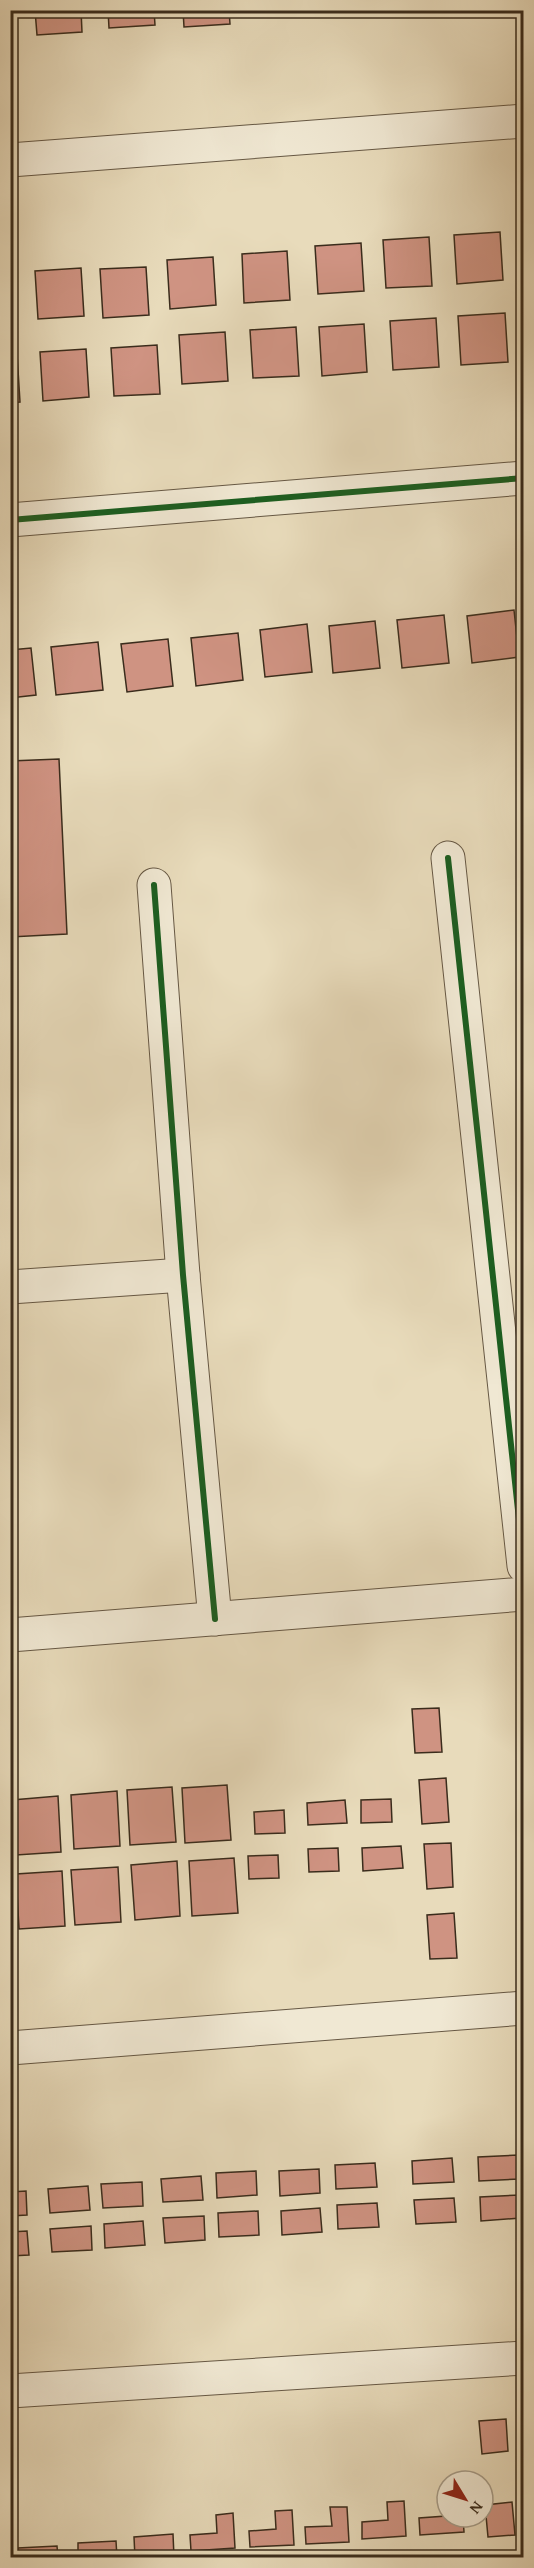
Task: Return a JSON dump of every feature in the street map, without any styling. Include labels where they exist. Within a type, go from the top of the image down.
[{"type":"street","points":[[10,160],[524,121]]},
{"type":"street","points":[[10,520],[524,478]]},
{"type":"street","points":[[448,858],[524,1566]]},
{"type":"street","points":[[154,885],[183,1275],[215,1618]]},
{"type":"street","points":[[10,1287],[183,1275]]},
{"type":"street","points":[[10,1635],[524,1594]]},
{"type":"street","points":[[10,2048],[524,2008]]},
{"type":"street","points":[[10,2391],[524,2358]]},
{"type":"building","points":[[35,10],[81,10],[82,32],[37,35]]},
{"type":"building","points":[[108,10],[154,10],[155,25],[109,28]]},
{"type":"building","points":[[183,10],[229,10],[230,24],[184,27]]},
{"type":"building","points":[[262,10],[307,10],[307,13],[262,16]]},
{"type":"building","points":[[500,232],[503,280],[457,284],[454,235]]},
{"type":"building","points":[[518,234],[524,234],[524,282],[521,283]]},
{"type":"building","points":[[429,237],[432,286],[386,288],[383,240]]},
{"type":"building","points":[[361,243],[364,291],[318,294],[315,246]]},
{"type":"building","points":[[287,251],[290,300],[244,303],[242,254]]},
{"type":"building","points":[[213,257],[216,305],[170,309],[167,260]]},
{"type":"building","points":[[146,267],[149,315],[103,318],[100,269]]},
{"type":"building","points":[[81,268],[84,316],[38,319],[35,271]]},
{"type":"building","points":[[505,313],[508,362],[461,365],[458,316]]},
{"type":"building","points":[[436,318],[439,367],[393,370],[390,321]]},
{"type":"building","points":[[364,324],[367,372],[322,376],[319,327]]},
{"type":"building","points":[[296,327],[299,376],[253,378],[250,330]]},
{"type":"building","points":[[225,332],[228,381],[182,384],[179,335]]},
{"type":"building","points":[[157,345],[160,394],[114,396],[111,348]]},
{"type":"building","points":[[86,349],[89,397],[43,401],[40,352]]},
{"type":"building","points":[[17,354],[20,402],[10,403],[10,355]]},
{"type":"building","points":[[514,610],[519,657],[472,663],[467,616]]},
{"type":"building","points":[[444,615],[449,663],[402,668],[397,620]]},
{"type":"building","points":[[375,621],[380,668],[333,673],[329,626]]},
{"type":"building","points":[[307,624],[312,672],[265,677],[260,630]]},
{"type":"building","points":[[238,633],[243,680],[196,686],[191,638]]},
{"type":"building","points":[[168,639],[173,686],[127,692],[121,644]]},
{"type":"building","points":[[98,642],[103,690],[56,695],[51,647]]},
{"type":"building","points":[[31,648],[36,695],[10,698],[10,650]]},
{"type":"building","points":[[59,759],[67,934],[10,937],[10,761]]},
{"type":"building","points":[[439,1708],[442,1752],[415,1753],[412,1709]]},
{"type":"building","points":[[446,1778],[449,1822],[422,1824],[419,1780]]},
{"type":"building","points":[[227,1785],[231,1840],[185,1843],[182,1788]]},
{"type":"building","points":[[172,1787],[176,1842],[130,1845],[127,1790]]},
{"type":"building","points":[[117,1791],[120,1846],[74,1849],[71,1795]]},
{"type":"building","points":[[58,1796],[61,1852],[16,1855],[12,1800]]},
{"type":"building","points":[[391,1799],[392,1822],[361,1823],[361,1800]]},
{"type":"building","points":[[345,1800],[347,1823],[308,1825],[307,1803]]},
{"type":"building","points":[[284,1810],[285,1833],[255,1834],[254,1812]]},
{"type":"building","points":[[451,1843],[453,1887],[427,1889],[424,1844]]},
{"type":"building","points":[[401,1846],[403,1868],[363,1871],[362,1848]]},
{"type":"building","points":[[338,1848],[339,1871],[309,1872],[308,1849]]},
{"type":"building","points":[[278,1855],[279,1878],[249,1879],[248,1856]]},
{"type":"building","points":[[234,1858],[238,1913],[192,1916],[189,1861]]},
{"type":"building","points":[[177,1861],[180,1916],[135,1920],[131,1865]]},
{"type":"building","points":[[118,1867],[121,1922],[75,1925],[71,1870]]},
{"type":"building","points":[[62,1871],[65,1926],[19,1929],[16,1874]]},
{"type":"building","points":[[454,1913],[457,1958],[430,1959],[427,1915]]},
{"type":"building","points":[[518,2155],[519,2179],[479,2181],[478,2157]]},
{"type":"building","points":[[452,2158],[454,2182],[413,2184],[412,2161]]},
{"type":"building","points":[[375,2163],[377,2187],[336,2189],[335,2165]]},
{"type":"building","points":[[319,2169],[320,2193],[280,2196],[279,2171]]},
{"type":"building","points":[[256,2171],[257,2195],[217,2198],[216,2173]]},
{"type":"building","points":[[201,2176],[203,2200],[163,2202],[161,2179]]},
{"type":"building","points":[[142,2182],[143,2206],[103,2208],[101,2184]]},
{"type":"building","points":[[88,2186],[90,2210],[50,2213],[48,2189]]},
{"type":"building","points":[[26,2191],[27,2215],[10,2216],[10,2192]]},
{"type":"building","points":[[520,2195],[521,2218],[481,2221],[480,2197]]},
{"type":"building","points":[[454,2198],[456,2222],[416,2224],[414,2200]]},
{"type":"building","points":[[377,2203],[379,2227],[338,2229],[337,2205]]},
{"type":"building","points":[[320,2208],[322,2232],[282,2235],[281,2211]]},
{"type":"building","points":[[258,2211],[259,2235],[219,2237],[218,2213]]},
{"type":"building","points":[[204,2216],[205,2240],[165,2243],[163,2218]]},
{"type":"building","points":[[143,2221],[145,2245],[105,2248],[104,2224]]},
{"type":"building","points":[[91,2226],[92,2250],[52,2252],[50,2229]]},
{"type":"building","points":[[27,2231],[29,2255],[10,2256],[10,2232]]},
{"type":"building","points":[[506,2419],[508,2451],[482,2454],[479,2421]]},
{"type":"building","points":[[404,2501],[406,2536],[362,2539],[362,2522],[388,2520],[387,2502]]},
{"type":"building","points":[[512,2502],[515,2535],[488,2537],[487,2529],[495,2529],[495,2504]]},
{"type":"building","points":[[330,2507],[347,2507],[349,2542],[306,2544],[305,2527],[332,2526]]},
{"type":"building","points":[[292,2510],[294,2545],[250,2547],[249,2531],[276,2529],[275,2511]]},
{"type":"building","points":[[233,2513],[235,2548],[191,2551],[190,2535],[217,2533],[216,2515]]},
{"type":"building","points":[[435,2517],[435,2529],[464,2529],[464,2532],[420,2535],[419,2518]]},
{"type":"building","points":[[173,2534],[174,2557],[135,2558],[134,2537]]},
{"type":"building","points":[[116,2541],[117,2558],[78,2558],[78,2543]]},
{"type":"building","points":[[57,2546],[58,2558],[19,2558],[18,2548]]},
{"type":"cycle path","points":[[10,520],[524,478]]},
{"type":"cycle path","points":[[448,858],[524,1566]]},
{"type":"cycle path","points":[[154,885],[183,1275],[215,1619]]}]
